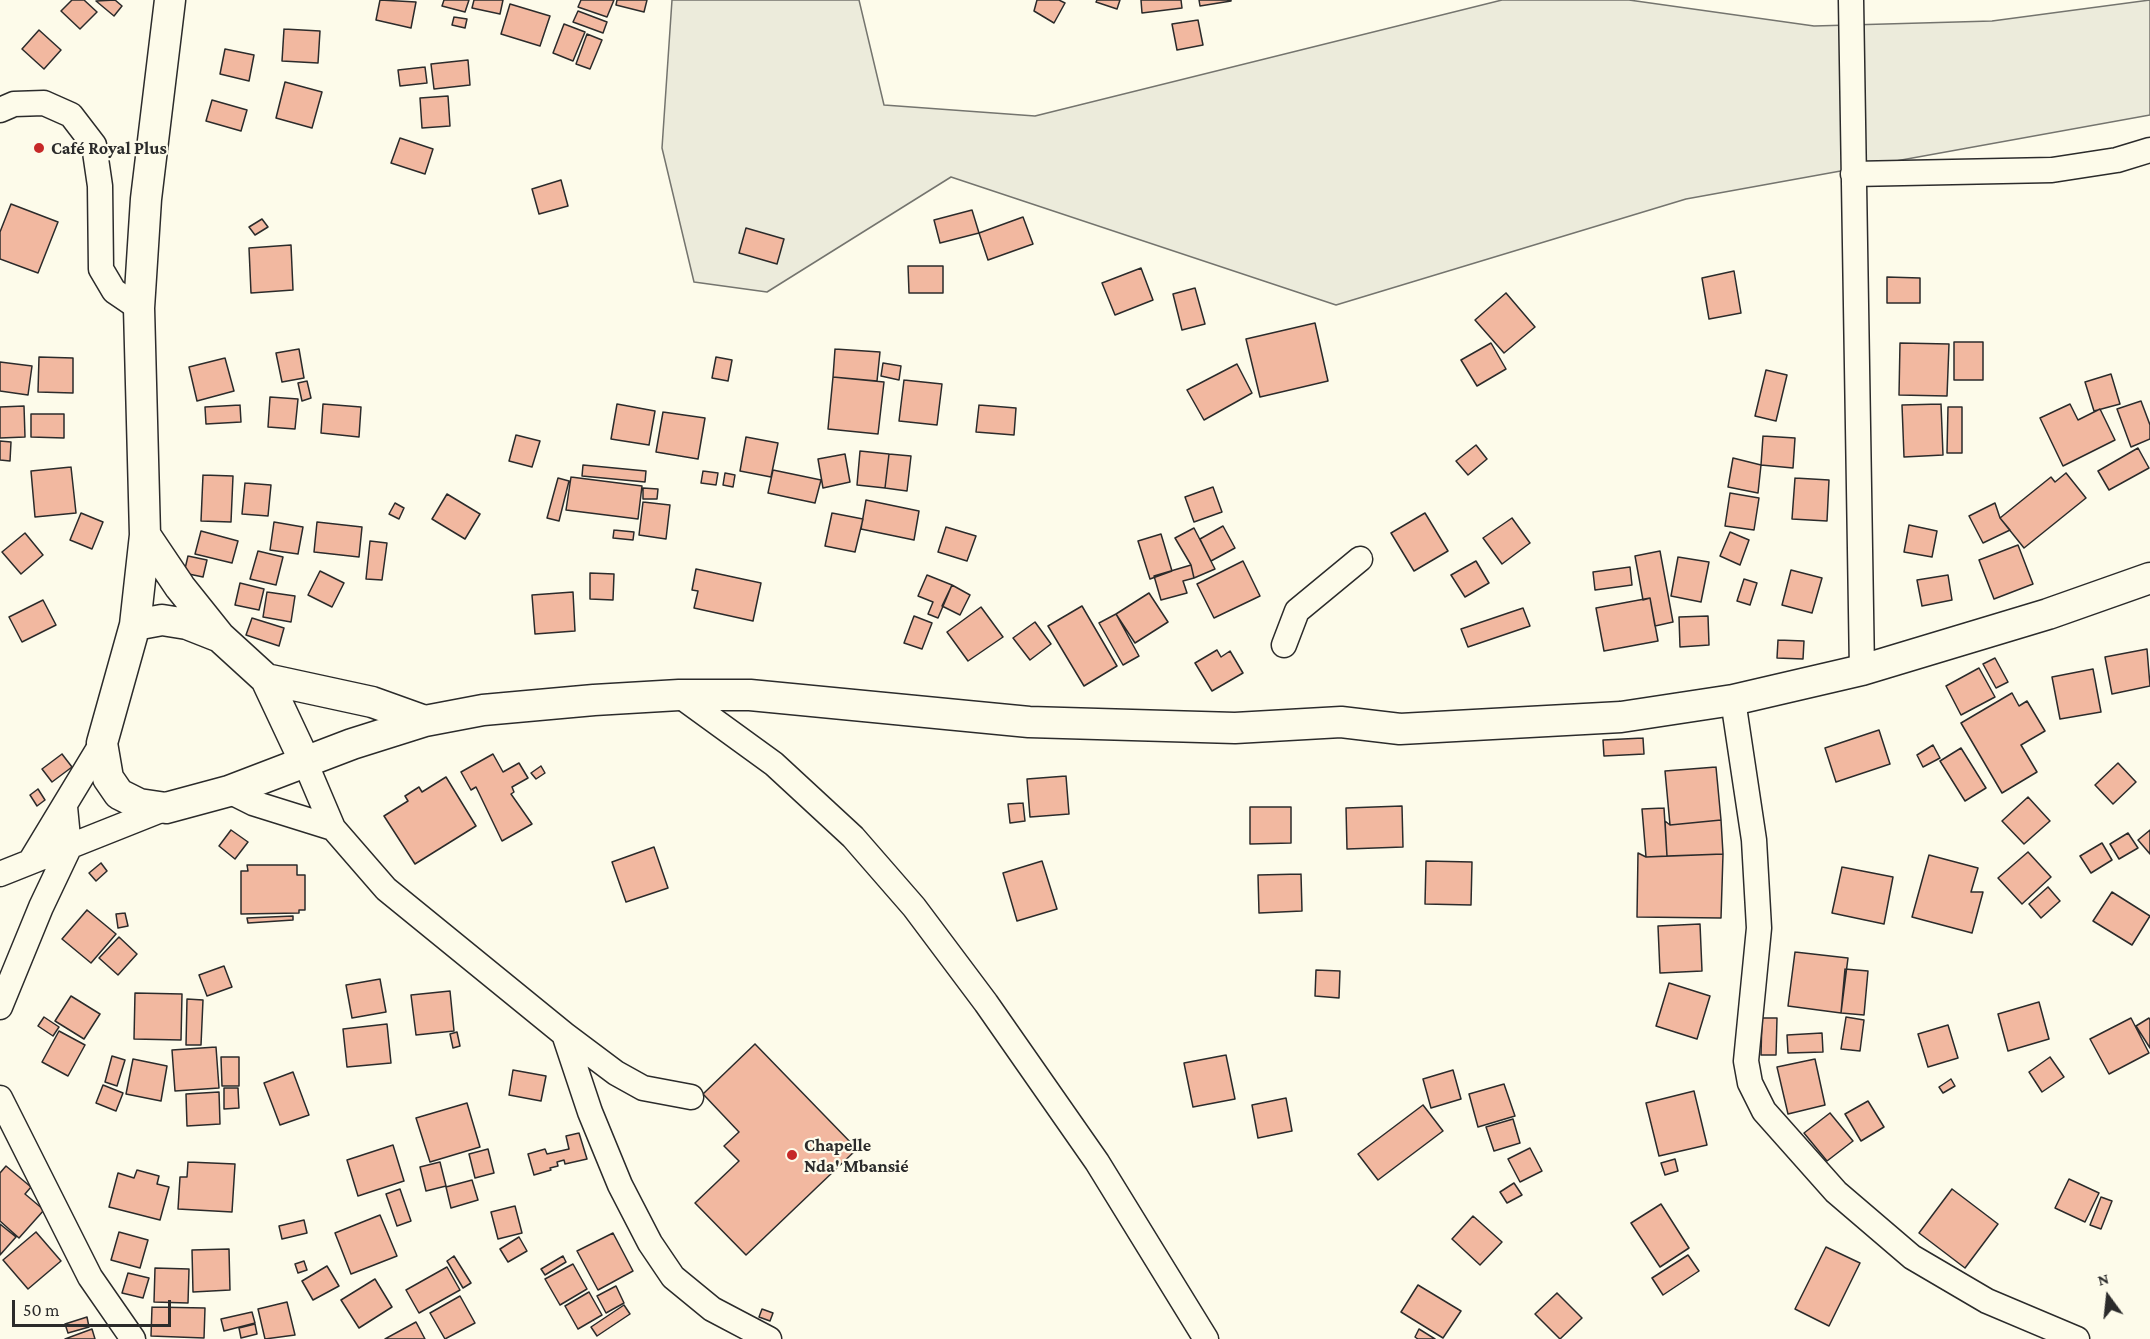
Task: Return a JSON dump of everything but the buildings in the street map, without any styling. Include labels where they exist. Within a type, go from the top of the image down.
[{"type":"main road","points":[[170,0],[146,199],[140,308],[145,535],[135,625],[102,743],[108,778],[119,794],[139,804],[166,808],[229,791],[425,721],[483,710],[679,695],[750,695],[817,700],[1029,722],[1235,728],[1341,722],[1400,729],[1621,717],[1733,700],[1862,670],[2048,614],[2150,578]]},
{"type":"main road","points":[[145,535],[220,637],[266,679],[306,762]]},
{"type":"main road","points":[[135,625],[162,620],[187,624],[220,637]]},
{"type":"main road","points":[[266,679],[372,702],[425,721]]},
{"type":"street","points":[[1851,0],[1862,670]]},
{"type":"street","points":[[0,110],[14,104],[44,103],[71,115],[94,145],[100,186],[101,269],[114,291],[140,308]]},
{"type":"street","points":[[1853,174],[2052,170],[2117,160],[2150,150]]},
{"type":"street","points":[[1284,645],[1297,611],[1360,559]]},
{"type":"street","points":[[679,695],[774,764],[853,837],[914,906],[986,1003],[1097,1161],[1206,1339]]},
{"type":"street","points":[[1733,700],[1754,840],[1759,928],[1746,1061],[1750,1083],[1764,1111],[1836,1192],[1912,1257],[1987,1300],[2077,1339]]},
{"type":"street","points":[[30,862],[102,743]]},
{"type":"street","points":[[306,762],[333,828],[386,889],[412,913],[616,1073],[643,1088],[691,1097]]},
{"type":"street","points":[[229,791],[253,803],[333,828]]},
{"type":"street","points":[[0,1007],[41,908],[69,848],[65,807]]},
{"type":"street","points":[[0,874],[166,808]]},
{"type":"street","points":[[564,1034],[594,1123],[620,1185],[650,1243],[673,1277],[712,1309],[769,1339]]},
{"type":"street","points":[[0,1098],[90,1277],[133,1339]]},
{"type":"shaded area","points":[[672,0],[859,0],[884,105],[1035,116],[1502,0],[1629,0],[1814,26],[1992,21],[2150,0],[2150,115],[1686,199],[1336,305],[951,177],[767,292],[694,282],[662,148]]},
{"type":"place","name":"Café Royal Plus","points":[[39,148]]},
{"type":"place","name":"Chapelle Nda' Mbansié","points":[[792,1155]]}]
